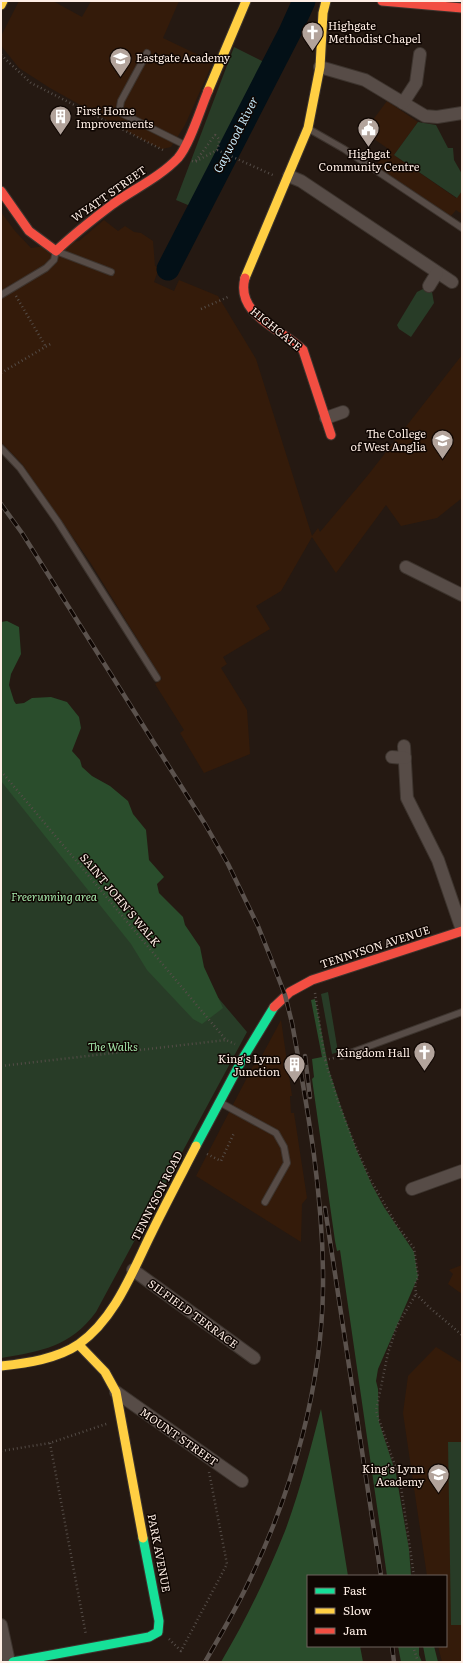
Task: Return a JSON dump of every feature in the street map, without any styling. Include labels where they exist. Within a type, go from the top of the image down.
[{"type":"street","points":[[1,5],[3,1]]},
{"type":"street","name":"WYATT STREET","points":[[56,251],[80,229],[113,204],[164,170],[178,158],[186,145],[246,1]]},
{"type":"street","points":[[242,287],[308,128],[320,67],[323,13],[326,1]]},
{"type":"street","points":[[382,1],[454,6]]},
{"type":"street","points":[[403,103],[416,83],[420,54]]},
{"type":"street","points":[[320,67],[365,80],[419,113],[431,117],[462,114]]},
{"type":"street","points":[[289,176],[301,181],[452,282]]},
{"type":"street","points":[[1,191],[29,231],[56,251]]},
{"type":"street","points":[[429,286],[437,273]]},
{"type":"street","name":"HIGHGATE","points":[[242,287],[244,303],[250,310],[295,342],[303,350],[331,435]]},
{"type":"street","points":[[326,418],[343,412]]},
{"type":"street","points":[[406,567],[462,595]]},
{"type":"street","points":[[400,754],[408,798],[438,860],[462,931]]},
{"type":"street","name":"TENNYSON AVENUE","points":[[295,987],[312,980],[462,931]]},
{"type":"street","name":"TENNYSON ROAD","points":[[1,1366],[33,1361],[78,1345],[98,1326],[114,1303],[133,1270],[246,1050],[272,1008],[284,995],[295,987]]},
{"type":"street","points":[[412,1189],[462,1172]]},
{"type":"street","name":"SILFIELD TERRACE","points":[[133,1270],[254,1358]]},
{"type":"street","name":"PARK AVENUE","points":[[78,1345],[105,1372],[116,1392],[159,1621],[158,1632]]},
{"type":"street","name":"MOUNT STREET","points":[[116,1392],[242,1481]]},
{"type":"street","points":[[1,1625],[9,1662]]},
{"type":"street","points":[[13,1662],[149,1637],[158,1632]]},
{"type":"lane","points":[[147,53],[121,101],[119,112],[186,145]]},
{"type":"lane","points":[[308,128],[344,149],[461,225]]},
{"type":"lane","points":[[1,295],[50,264],[54,260],[56,251],[111,272]]},
{"type":"lane","points":[[1,448],[12,458],[33,486],[157,678]]},
{"type":"lane","points":[[342,1056],[462,1012]]},
{"type":"lane","points":[[219,1102],[276,1133],[284,1147],[287,1163],[265,1202]]},
{"type":"path","points":[[1,55],[31,83],[178,158]]},
{"type":"path","points":[[215,135],[218,137],[220,142],[217,150],[206,156],[195,162],[215,135]]},
{"type":"path","points":[[217,150],[280,178],[289,176]]},
{"type":"path","points":[[201,308],[231,296],[242,287]]},
{"type":"path","points":[[12,289],[46,347]]},
{"type":"path","points":[[1,373],[52,343]]},
{"type":"path","name":"SAINT JOHN'S WALK","points":[[1,771],[226,1040],[1,1066]]},
{"type":"path","points":[[315,989],[323,1052],[338,1101],[370,1179],[396,1224],[414,1248],[418,1277],[415,1284],[416,1294],[397,1326],[388,1353],[376,1411],[400,1480],[414,1575]]},
{"type":"path","points":[[195,1148],[221,1161],[234,1133]]},
{"type":"path","points":[[416,1294],[462,1335]]},
{"type":"path","points":[[1,1452],[50,1443],[120,1419]]},
{"type":"path","points":[[50,1443],[88,1648]]},
{"type":"path","points":[[158,1632],[182,1651],[227,1564],[209,1472],[208,1458]]},
{"type":"path","points":[[413,1647],[418,1662]]},
{"type":"shaded area","name":"Eastgate Academy","points":[[19,1],[53,1],[82,17],[91,1],[179,1],[163,38],[213,62],[185,125],[171,147],[162,149],[143,140],[50,88],[19,68],[1,45],[1,36]]},
{"type":"shaded area","points":[[387,101],[418,122],[394,155],[456,198],[462,191],[462,214],[456,210],[451,216],[376,166],[387,148],[364,132]]},
{"type":"shaded area","points":[[1,212],[15,231],[31,248],[79,241],[104,220],[118,231],[125,226],[134,232],[141,233],[153,241],[155,266],[159,268],[154,282],[174,291],[179,280],[218,296],[256,359],[312,536],[318,528],[320,532],[368,475],[462,355],[462,498],[437,518],[401,526],[386,505],[336,573],[312,537],[281,591],[256,606],[270,629],[223,657],[227,664],[221,668],[247,710],[250,754],[204,773],[180,733],[184,730],[155,684],[162,679],[90,562],[22,464],[1,442]]},
{"type":"shaded area","points":[[281,1020],[292,1096],[290,1096],[291,1113],[294,1113],[307,1198],[302,1204],[301,1242],[196,1176],[253,1066],[258,1063]]},
{"type":"shaded area","points":[[462,1265],[462,1294],[448,1284],[453,1274],[449,1270]]},
{"type":"shaded area","name":"King's Lynn Academy","points":[[436,1347],[462,1363],[462,1662],[442,1662],[438,1647],[447,1647],[447,1575],[427,1575],[403,1413],[408,1376]]},
{"type":"green space","points":[[234,47],[278,69],[230,153],[202,211],[176,200]]},
{"type":"green space","points":[[418,122],[436,125],[448,148],[453,148],[454,160],[462,174],[462,191],[457,198],[394,155]]},
{"type":"green space","points":[[425,288],[432,292],[434,303],[411,337],[399,329],[397,325],[417,292]]},
{"type":"green space","points":[[7,621],[19,627],[21,654],[11,674],[9,685],[14,701],[16,704],[24,703],[32,698],[51,697],[67,702],[79,717],[81,728],[72,751],[80,760],[82,767],[92,776],[110,786],[128,801],[133,814],[146,830],[149,860],[164,877],[157,884],[159,893],[183,917],[185,925],[200,947],[204,967],[223,1008],[202,1024],[193,1019],[147,970],[131,944],[1,781],[1,622]]},
{"type":"green space","name":"The Walks","points":[[1,741],[247,1032],[96,1312],[76,1333],[54,1346],[29,1353],[1,1358]]},
{"type":"green space","points":[[328,992],[338,1052],[332,1054],[321,994]]},
{"type":"green space","points":[[315,999],[329,1070],[357,1151],[372,1185],[384,1207],[414,1252],[418,1277],[378,1369],[376,1381],[378,1389],[379,1422],[396,1474],[409,1549],[411,1575],[387,1575],[340,1250],[337,1251],[335,1241],[312,1079],[314,1077],[312,1059],[322,1057],[311,1000]]},
{"type":"green space","points":[[321,1409],[348,1575],[307,1575],[307,1647],[360,1647],[363,1662],[221,1662],[256,1598],[271,1565],[285,1531],[300,1486]]},
{"type":"green space","points":[[448,1442],[462,1442],[462,1625],[451,1625]]},
{"type":"green space","points":[[398,1647],[419,1647],[419,1655],[422,1662],[401,1662]]},
{"type":"green space","points":[[423,1647],[434,1647],[438,1662],[426,1662]]},
{"type":"waterway","name":"Gaywood River","points":[[168,269],[290,32],[304,1]]},
{"type":"railway","points":[[1,504],[22,533],[205,824],[228,864],[258,926],[285,995],[298,1056],[314,1155],[321,1221],[323,1287],[317,1361],[311,1399],[302,1436],[280,1508],[246,1588],[205,1662]]},
{"type":"railway","points":[[305,1056],[310,1097]]},
{"type":"railway","points":[[325,1208],[381,1575]]},
{"type":"railway","points":[[392,1647],[394,1662]]},
{"type":"traffic: fast","points":[[196,1146],[243,1058],[274,1007]]},
{"type":"traffic: fast","points":[[13,1662],[149,1637],[158,1632],[159,1621],[143,1538]]},
{"type":"traffic: slow","points":[[1,5],[3,1]]},
{"type":"traffic: slow","points":[[208,91],[246,1]]},
{"type":"traffic: slow","points":[[245,278],[308,128],[320,67],[323,13],[326,1]]},
{"type":"traffic: slow","points":[[1,1366],[31,1362],[52,1357],[79,1344],[102,1322],[120,1296],[196,1146]]},
{"type":"traffic: slow","points":[[79,1345],[105,1372],[116,1392],[143,1538]]},
{"type":"traffic: jam","points":[[382,1],[462,8]]},
{"type":"traffic: jam","points":[[1,191],[29,231],[56,251],[121,198],[155,177],[178,158],[191,136],[208,91]]},
{"type":"traffic: jam","points":[[245,278],[244,291],[247,302],[253,312],[303,350],[331,435]]},
{"type":"traffic: jam","points":[[274,1007],[290,992],[312,980],[462,931]]},
{"type":"place","name":"Highgate Methodist Chapel","points":[[313,52]]},
{"type":"place","name":"Eastgate Academy","points":[[120,78]]},
{"type":"place","name":"First Home Improvements","points":[[60,136]]},
{"type":"place","name":"Highgat Community Centre","points":[[369,148]]},
{"type":"place","name":"The College of West Anglia","points":[[442,460]]},
{"type":"place","name":"Kingdom Hall","points":[[425,1072]]},
{"type":"place","name":"King's Lynn Junction","points":[[295,1084]]},
{"type":"place","name":"King's Lynn Academy","points":[[439,1494]]},
{"type":"park label","name":"Freerunning area","points":[[54,897]]}]
